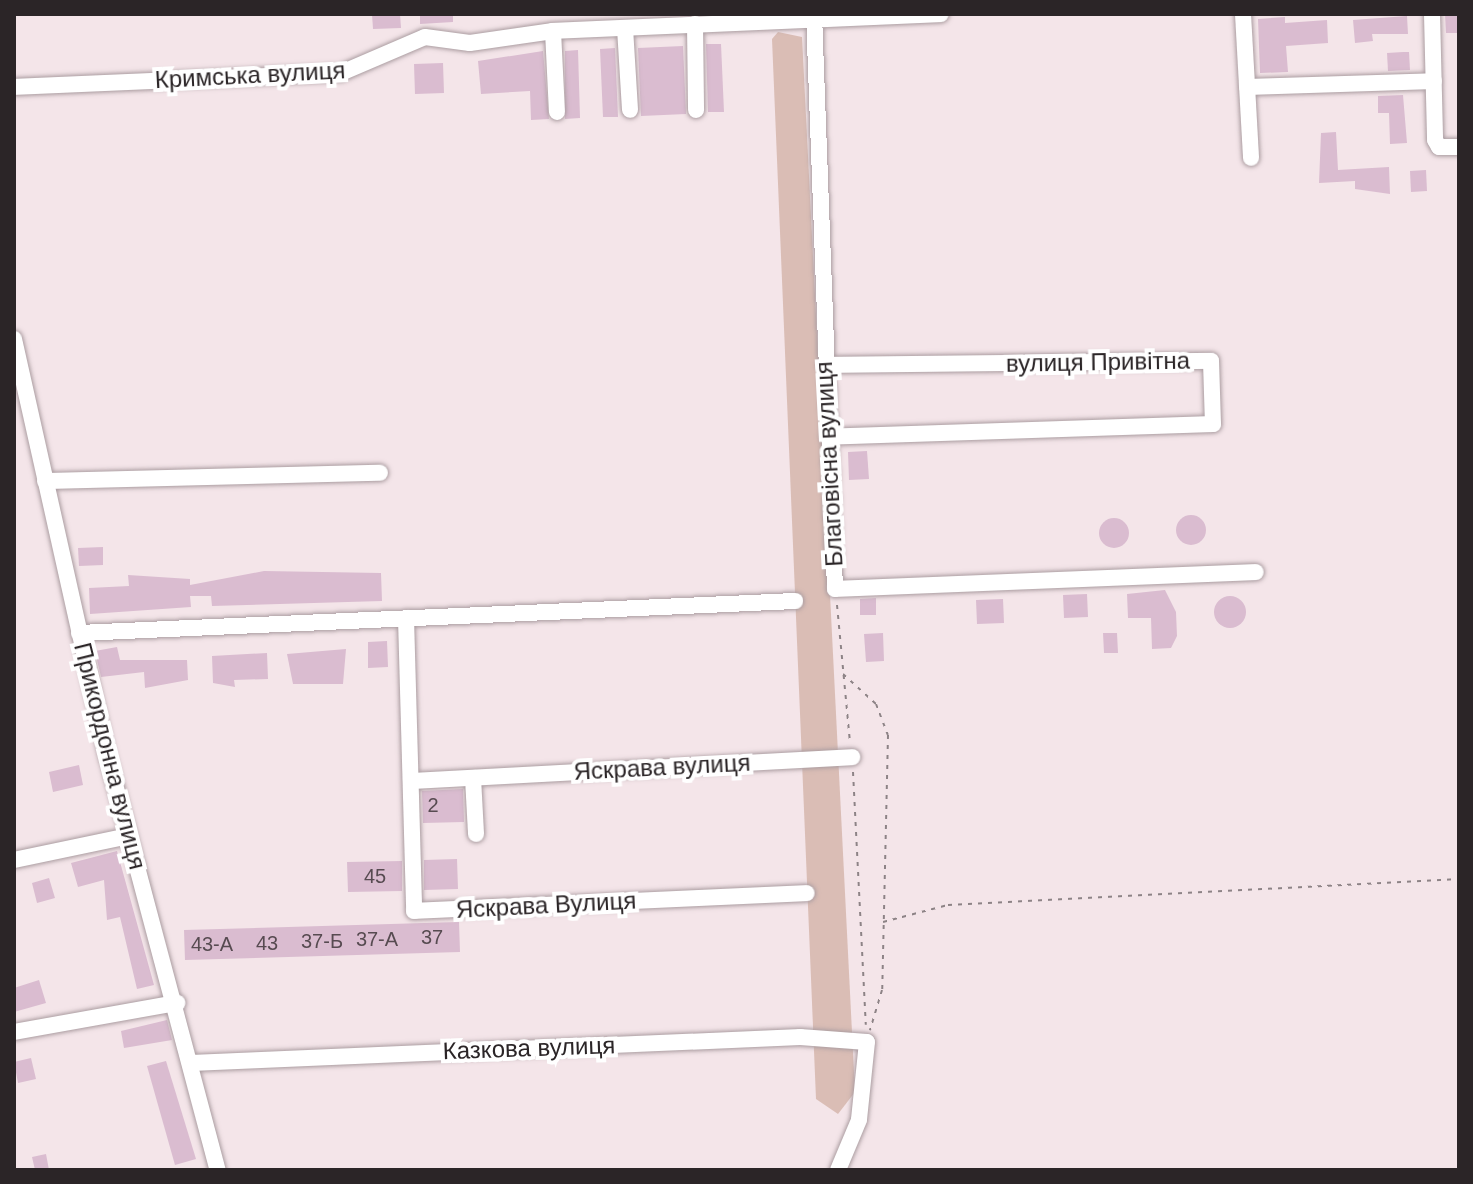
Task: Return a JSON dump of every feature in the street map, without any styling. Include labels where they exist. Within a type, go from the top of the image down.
[{"type":"street","name":"Кримська вулиця","points":[[14,87],[341,73],[425,37],[470,43],[553,31],[814,16],[941,14]]},
{"type":"street","points":[[1243,14],[1251,158]]},
{"type":"street","points":[[1432,14],[1435,140],[1439,147],[1459,147]]},
{"type":"street","name":"Благовісна вулиця","points":[[814,16],[835,589],[1256,572]]},
{"type":"street","points":[[695,24],[696,110]]},
{"type":"street","points":[[625,28],[630,110]]},
{"type":"street","points":[[553,31],[557,112]]},
{"type":"street","points":[[1247,87],[1434,81]]},
{"type":"street","name":"Прикордонна вулиця","points":[[14,339],[79,633],[129,836],[177,1003],[214,1169]]},
{"type":"street","name":"вулиця Привітна","points":[[825,365],[1211,361],[1213,424],[828,437]]},
{"type":"street","points":[[45,481],[380,473]]},
{"type":"street","points":[[79,633],[795,601]]},
{"type":"street","points":[[406,618],[411,781]]},
{"type":"street","name":"Яскрава вулиця","points":[[411,781],[852,757]]},
{"type":"street","points":[[473,778],[476,834]]},
{"type":"street","name":"Яскрава Вулиця","points":[[411,781],[414,911],[807,893]]},
{"type":"street","points":[[14,860],[129,836]]},
{"type":"street","points":[[14,1032],[177,1003]]},
{"type":"street","name":"Казкова вулиця","points":[[191,1063],[800,1037],[867,1042]]},
{"type":"street","points":[[838,1170],[859,1120],[867,1042]]},
{"type":"path","points":[[835,589],[852,757],[867,1042]]},
{"type":"path","points":[[843,674],[876,704],[888,735],[882,990],[867,1042]]},
{"type":"path","points":[[883,922],[948,905],[1459,879]]},
{"type":"shaded area","points":[[778,32],[802,37],[855,1092],[838,1114],[816,1099],[772,39]]},
{"type":"building","points":[[372,14],[400,14],[401,28],[373,29]]},
{"type":"building","points":[[420,14],[453,14],[453,22],[420,24]]},
{"type":"building","points":[[1445,14],[1459,14],[1459,33],[1446,33]]},
{"type":"building","points":[[1407,16],[1408,34],[1372,34],[1373,41],[1355,43],[1353,20]]},
{"type":"building","points":[[1285,17],[1285,23],[1327,20],[1328,43],[1286,46],[1288,72],[1260,73],[1258,19]]},
{"type":"building","points":[[706,44],[721,44],[724,112],[708,112]]},
{"type":"building","points":[[683,46],[686,114],[641,116],[638,48]]},
{"type":"building","points":[[615,48],[618,117],[603,117],[600,49]]},
{"type":"building","points":[[578,50],[580,118],[565,119],[565,51]]},
{"type":"building","points":[[543,51],[549,119],[531,120],[530,91],[481,94],[478,61]]},
{"type":"building","points":[[1409,52],[1410,70],[1388,71],[1387,53]]},
{"type":"building","points":[[443,63],[444,93],[415,94],[414,64]]},
{"type":"building","points":[[1403,95],[1407,143],[1390,144],[1389,113],[1378,113],[1378,96]]},
{"type":"building","points":[[1336,132],[1338,170],[1389,167],[1390,194],[1355,189],[1355,181],[1319,183],[1321,133]]},
{"type":"building","points":[[1426,170],[1427,191],[1411,192],[1410,171]]},
{"type":"building","points":[[867,451],[869,479],[849,480],[848,452]]},
{"type":"building","points":[[1191,515],[1202,519],[1206,530],[1202,541],[1191,545],[1180,541],[1176,530],[1180,519]]},
{"type":"building","points":[[1114,518],[1125,522],[1129,533],[1125,544],[1114,548],[1103,544],[1099,533],[1103,522]]},
{"type":"building","points":[[103,547],[103,565],[79,566],[78,548]]},
{"type":"building","points":[[264,571],[381,573],[382,601],[212,606],[211,596],[190,596],[191,607],[90,614],[89,588],[129,586],[128,575],[190,579],[190,585]]},
{"type":"building","points":[[1165,590],[1176,612],[1177,636],[1171,648],[1152,649],[1151,618],[1128,618],[1127,594]]},
{"type":"building","points":[[1087,594],[1088,617],[1064,618],[1063,595]]},
{"type":"building","points":[[1230,596],[1241,601],[1246,612],[1241,623],[1230,628],[1219,623],[1214,612],[1219,601]]},
{"type":"building","points":[[876,598],[876,615],[860,615],[860,599]]},
{"type":"building","points":[[1003,599],[1004,623],[977,624],[976,600]]},
{"type":"building","points":[[883,633],[884,661],[866,662],[864,634]]},
{"type":"building","points":[[1103,633],[1117,633],[1118,653],[1104,653]]},
{"type":"building","points":[[387,641],[388,667],[368,668],[368,642]]},
{"type":"building","points":[[117,647],[120,660],[187,660],[188,680],[145,688],[144,672],[101,677],[95,651]]},
{"type":"building","points":[[346,649],[343,684],[293,684],[287,654]]},
{"type":"building","points":[[267,653],[268,679],[234,680],[235,687],[213,683],[212,656]]},
{"type":"building","points":[[79,765],[83,785],[53,792],[49,772]]},
{"type":"building","points":[[463,789],[464,822],[423,823],[422,791]]},
{"type":"building","points":[[117,851],[154,985],[137,989],[120,917],[107,920],[104,880],[78,887],[71,863]]},
{"type":"building","points":[[457,859],[458,889],[424,890],[424,860]]},
{"type":"building","points":[[402,861],[402,891],[348,892],[347,862]]},
{"type":"building","points":[[49,878],[55,898],[37,903],[32,883]]},
{"type":"building","points":[[459,922],[460,952],[185,960],[184,930]]},
{"type":"building","points":[[39,980],[46,1003],[14,1012],[14,988]]},
{"type":"building","points":[[167,1020],[172,1040],[124,1048],[121,1031]]},
{"type":"building","points":[[31,1058],[36,1079],[18,1083],[14,1062]]},
{"type":"building","points":[[166,1061],[196,1159],[175,1165],[147,1066]]},
{"type":"building","points":[[46,1154],[49,1170],[35,1170],[32,1157]]}]
